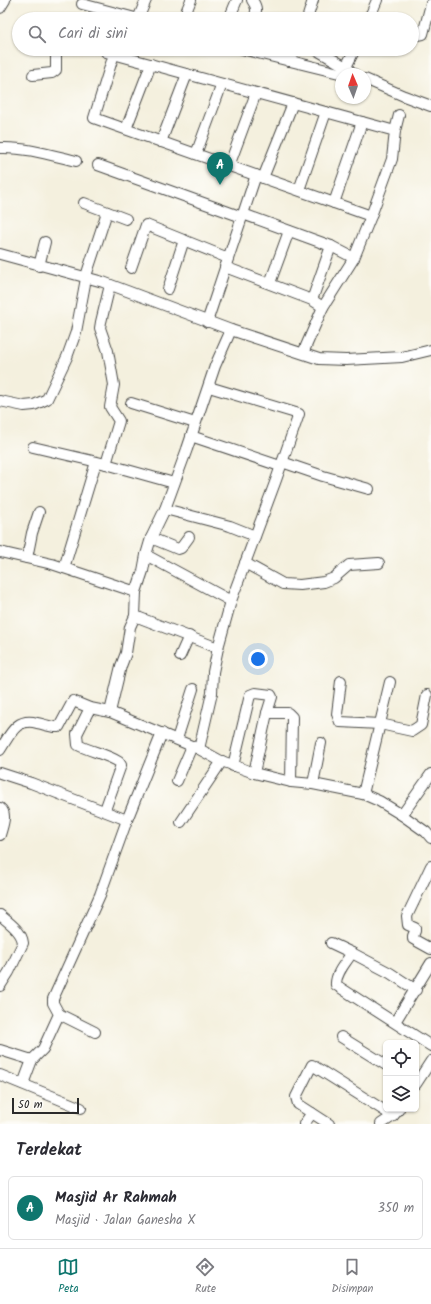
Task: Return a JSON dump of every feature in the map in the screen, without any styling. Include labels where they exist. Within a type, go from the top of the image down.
[{"type":"street","points":[[0,8],[5,0]]},
{"type":"street","points":[[141,12],[146,0]]},
{"type":"street","points":[[186,12],[192,0]]},
{"type":"street","points":[[232,12],[237,0]]},
{"type":"street","points":[[252,0],[257,8],[256,12]]},
{"type":"street","points":[[309,12],[313,0]]},
{"type":"street","points":[[374,12],[377,0]]},
{"type":"street","points":[[82,4],[98,4],[119,12]]},
{"type":"street","points":[[419,35],[423,34],[431,4]]},
{"type":"street","points":[[33,75],[56,70],[56,56]]},
{"type":"street","points":[[109,56],[94,118],[371,216]]},
{"type":"street","points":[[121,56],[395,131]]},
{"type":"street","points":[[270,56],[335,69]]},
{"type":"street","points":[[289,61],[292,56]]},
{"type":"street","points":[[325,56],[343,68]]},
{"type":"street","points":[[350,68],[353,56]]},
{"type":"street","points":[[126,129],[151,64]]},
{"type":"street","points":[[161,142],[188,74]]},
{"type":"street","points":[[371,82],[431,106]]},
{"type":"street","points":[[196,154],[222,84]]},
{"type":"street","points":[[229,166],[256,93]]},
{"type":"street","points":[[207,322],[243,215],[292,103]]},
{"type":"street","points":[[299,190],[326,112]]},
{"type":"street","points":[[303,353],[323,307],[354,258],[371,216],[392,159],[395,131],[399,115]]},
{"type":"street","points":[[334,203],[362,122]]},
{"type":"street","points":[[0,148],[19,148],[76,161]]},
{"type":"street","points":[[98,165],[331,246],[354,258]]},
{"type":"street","points":[[84,203],[126,218]]},
{"type":"street","points":[[0,401],[24,406],[34,405],[47,399],[67,357],[76,332],[86,278],[107,212]]},
{"type":"street","points":[[131,268],[146,225],[184,240],[270,283],[312,300],[323,307]]},
{"type":"street","points":[[270,283],[289,231]]},
{"type":"street","points":[[168,289],[184,240]]},
{"type":"street","points":[[39,266],[45,242]]},
{"type":"street","points":[[312,300],[331,246]]},
{"type":"street","points":[[0,254],[110,285],[207,322],[325,360],[402,357],[431,350]]},
{"type":"street","points":[[64,568],[101,463],[119,421],[110,407],[114,385],[108,350],[100,328],[110,285]]},
{"type":"street","points":[[110,712],[121,666],[126,653],[130,628],[135,616],[136,592],[151,538],[174,483],[209,387],[215,366],[231,330]]},
{"type":"street","points":[[177,781],[196,747],[212,693],[213,672],[231,601],[299,414],[209,387]]},
{"type":"street","points":[[131,403],[196,423]]},
{"type":"street","points":[[191,436],[369,489]]},
{"type":"street","points":[[33,447],[101,463],[174,483]]},
{"type":"street","points":[[164,509],[230,526],[255,536]]},
{"type":"street","points":[[27,558],[32,533],[40,512]]},
{"type":"street","points":[[151,538],[178,549],[189,537]]},
{"type":"street","points":[[0,552],[64,568],[136,592]]},
{"type":"street","points":[[146,555],[231,601]]},
{"type":"street","points":[[245,563],[283,584],[300,585],[324,582],[334,578],[349,565],[378,563]]},
{"type":"street","points":[[135,616],[218,648]]},
{"type":"street","points":[[180,656],[189,636]]},
{"type":"street","points":[[341,681],[338,714],[340,722],[380,724],[412,731],[421,725],[427,695]]},
{"type":"street","points":[[363,794],[390,682]]},
{"type":"street","points":[[177,739],[193,689]]},
{"type":"street","points":[[233,766],[250,695],[255,693],[272,696],[254,773]]},
{"type":"street","points":[[0,750],[15,727],[22,723],[33,722],[59,727],[73,701],[90,708],[110,712],[196,747],[233,766],[254,773],[291,782],[313,784],[363,794],[402,815],[426,832],[431,838]]},
{"type":"street","points":[[90,708],[78,734],[78,744],[87,749],[112,757],[120,762],[121,765],[106,807]]},
{"type":"street","points":[[267,713],[288,713],[292,716],[291,782]]},
{"type":"street","points":[[95,1032],[59,1014],[53,1003],[53,999],[100,895],[127,820],[162,733]]},
{"type":"street","points":[[313,784],[321,743]]},
{"type":"street","points":[[181,822],[222,761]]},
{"type":"street","points":[[0,773],[31,783],[127,820]]},
{"type":"street","points":[[402,815],[431,774]]},
{"type":"street","points":[[0,808],[3,810],[5,816],[0,835]]},
{"type":"street","points":[[431,866],[407,916],[407,920],[408,924],[415,928],[416,931],[412,936],[413,939],[431,950]]},
{"type":"street","points":[[0,915],[20,934],[23,939],[23,943],[0,986]]},
{"type":"street","points":[[331,943],[390,973],[416,990]]},
{"type":"street","points":[[352,953],[338,974],[336,985],[431,1046]]},
{"type":"street","points":[[395,1022],[416,990],[431,963]]},
{"type":"street","points":[[23,1084],[32,1060],[43,1049],[59,1014]]},
{"type":"street","points":[[341,1037],[383,1063]]},
{"type":"street","points":[[0,1050],[32,1060]]},
{"type":"street","points":[[419,1079],[431,1061]]},
{"type":"street","points":[[329,1124],[298,1104],[296,1097],[312,1065],[383,1105]]},
{"type":"street","points":[[0,1075],[81,1108]]},
{"type":"street","points":[[381,1124],[396,1112]]},
{"type":"street","points":[[304,1124],[312,1113]]},
{"type":"place","name":"Masjid Ar Rahmah","points":[[220,185]]}]
